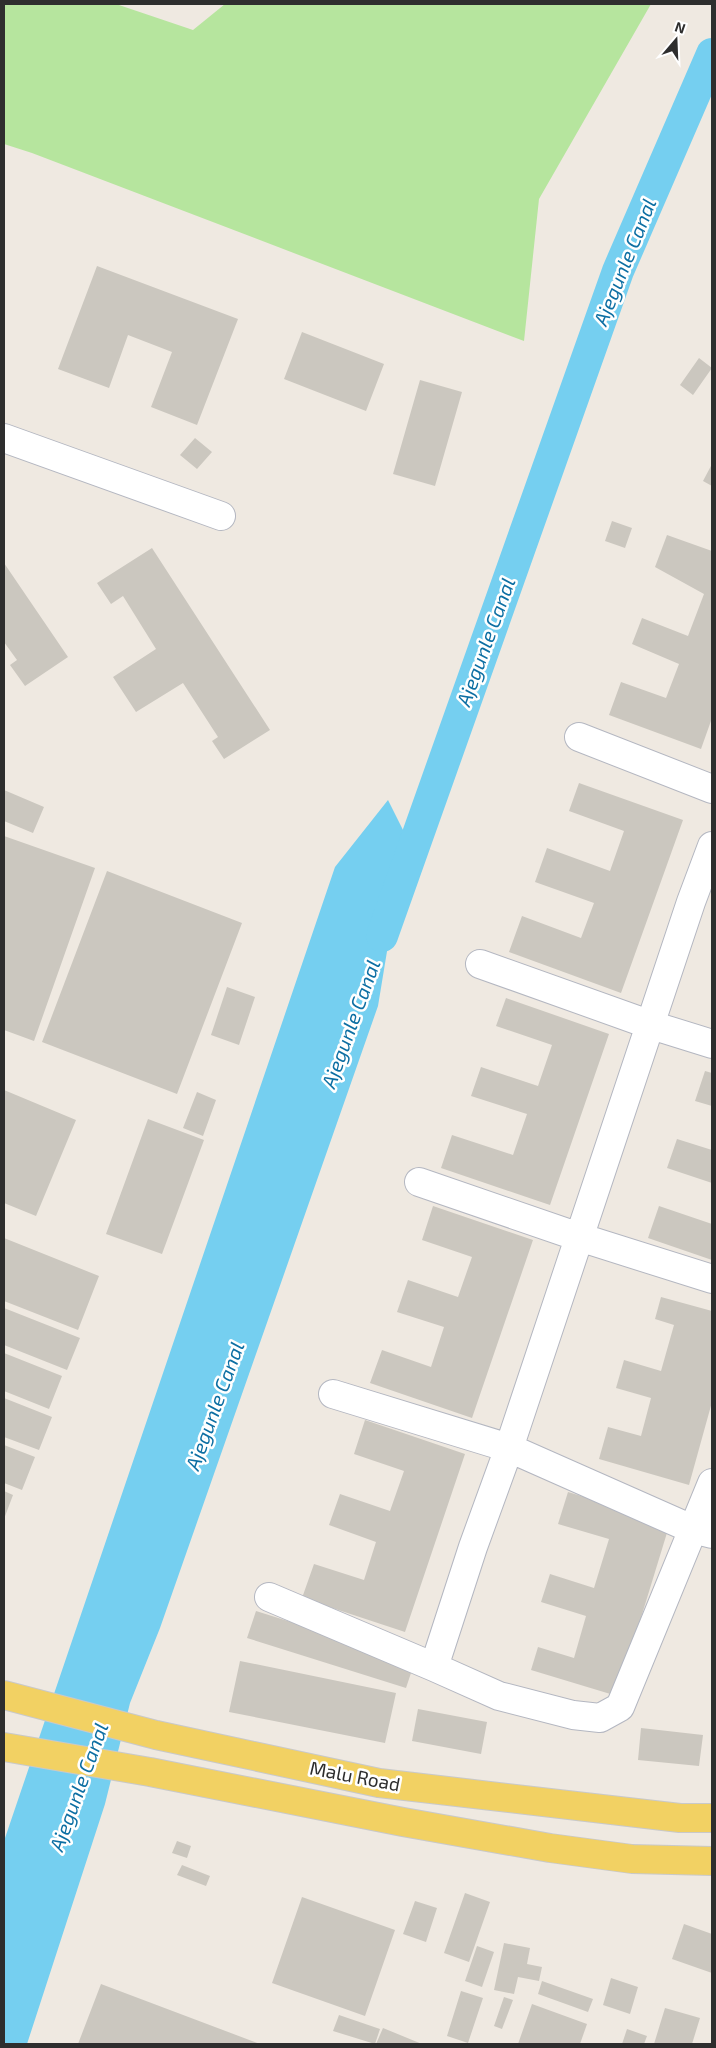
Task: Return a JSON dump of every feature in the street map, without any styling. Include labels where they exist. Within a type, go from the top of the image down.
[{"type":"main road","name":"Malu Road","points":[[11,1697],[156,1735],[379,1783],[680,1818],[712,1818]]},
{"type":"main road","name":"Malu Road","points":[[4,1747],[150,1772],[403,1822],[550,1848],[632,1859],[712,1861]]},
{"type":"street","points":[[4,438],[221,516]]},
{"type":"street","points":[[580,737],[712,789]]},
{"type":"street","points":[[434,1666],[473,1547],[509,1448],[578,1237],[588,1214],[691,902],[712,846]]},
{"type":"street","points":[[480,964],[650,1025],[712,1044]]},
{"type":"street","points":[[419,1182],[578,1237],[712,1279]]},
{"type":"street","points":[[333,1394],[509,1448],[702,1531]]},
{"type":"street","points":[[269,1597],[434,1666],[499,1696],[572,1715],[600,1718],[620,1707],[702,1531],[712,1483]]},
{"type":"green space","points":[[4,4],[116,4],[193,30],[225,4],[651,4],[539,199],[524,341],[32,153],[4,144]]},
{"type":"water","points":[[388,800],[406,836],[378,1006],[160,1628],[130,1703],[105,1804],[27,2044],[4,2044],[4,1841],[335,867]]},
{"type":"building","points":[[97,266],[238,319],[197,425],[151,407],[172,352],[128,335],[109,388],[58,369]]},
{"type":"building","points":[[302,332],[384,364],[366,411],[284,379]]},
{"type":"building","points":[[699,358],[712,368],[693,395],[680,385]]},
{"type":"building","points":[[420,380],[462,392],[435,486],[393,474]]},
{"type":"building","points":[[195,438],[212,452],[197,469],[180,455]]},
{"type":"building","points":[[712,464],[712,486],[703,481]]},
{"type":"building","points":[[612,521],[632,528],[625,548],[605,541]]},
{"type":"building","points":[[667,535],[712,551],[712,718],[701,749],[609,715],[621,682],[666,698],[679,664],[632,644],[642,618],[688,636],[704,594],[655,567]]},
{"type":"building","points":[[152,548],[270,730],[224,759],[212,741],[218,737],[183,683],[136,712],[113,677],[156,649],[123,596],[111,604],[97,583]]},
{"type":"building","points":[[4,563],[68,657],[25,686],[10,665],[17,660],[4,642]]},
{"type":"building","points":[[579,783],[683,820],[621,993],[509,952],[522,916],[581,938],[594,903],[535,882],[547,848],[610,871],[624,831],[569,811]]},
{"type":"building","points":[[4,790],[44,807],[33,833],[4,821]]},
{"type":"building","points":[[4,836],[95,868],[34,1041],[4,1030]]},
{"type":"building","points":[[107,871],[242,923],[177,1094],[42,1042]]},
{"type":"building","points":[[227,987],[255,997],[239,1045],[211,1035]]},
{"type":"building","points":[[506,998],[609,1034],[550,1205],[441,1168],[452,1135],[513,1155],[527,1114],[471,1096],[481,1067],[538,1086],[552,1045],[496,1026]]},
{"type":"building","points":[[705,1071],[712,1073],[712,1106],[695,1101]]},
{"type":"building","points":[[4,1090],[76,1120],[36,1216],[4,1203]]},
{"type":"building","points":[[197,1092],[216,1100],[203,1136],[183,1128]]},
{"type":"building","points":[[148,1119],[204,1140],[162,1254],[106,1234]]},
{"type":"building","points":[[677,1139],[712,1150],[712,1183],[667,1168]]},
{"type":"building","points":[[433,1206],[533,1240],[472,1418],[370,1383],[382,1350],[431,1367],[444,1327],[397,1312],[408,1280],[458,1297],[472,1257],[422,1240]]},
{"type":"building","points":[[659,1206],[712,1224],[712,1260],[648,1238]]},
{"type":"building","points":[[4,1238],[99,1276],[78,1330],[4,1301]]},
{"type":"building","points":[[661,1297],[712,1311],[712,1402],[689,1485],[599,1459],[608,1427],[641,1436],[651,1398],[616,1388],[624,1360],[661,1371],[674,1325],[655,1319]]},
{"type":"building","points":[[4,1308],[80,1338],[67,1370],[4,1345]]},
{"type":"building","points":[[4,1353],[62,1376],[49,1409],[4,1391]]},
{"type":"building","points":[[4,1398],[52,1417],[39,1450],[4,1437]]},
{"type":"building","points":[[365,1420],[465,1454],[405,1632],[302,1598],[314,1564],[364,1580],[376,1542],[329,1525],[340,1494],[390,1511],[404,1471],[354,1454]]},
{"type":"building","points":[[4,1445],[35,1457],[22,1490],[4,1483]]},
{"type":"building","points":[[4,1491],[13,1495],[4,1519]]},
{"type":"building","points":[[568,1492],[670,1523],[617,1696],[531,1670],[538,1647],[574,1658],[586,1616],[541,1602],[550,1574],[594,1588],[609,1539],[558,1524]]},
{"type":"building","points":[[256,1611],[415,1661],[406,1688],[247,1638]]},
{"type":"building","points":[[240,1661],[396,1693],[385,1743],[229,1712]]},
{"type":"building","points":[[418,1709],[487,1722],[481,1754],[412,1741]]},
{"type":"building","points":[[641,1728],[703,1735],[699,1766],[638,1760]]},
{"type":"building","points":[[177,1841],[191,1846],[187,1858],[172,1853]]},
{"type":"building","points":[[182,1865],[210,1876],[206,1886],[177,1875]]},
{"type":"building","points":[[465,1893],[490,1902],[469,1962],[444,1953]]},
{"type":"building","points":[[302,1897],[395,1930],[365,2016],[272,1983]]},
{"type":"building","points":[[415,1901],[437,1908],[426,1942],[403,1934]]},
{"type":"building","points":[[684,1924],[712,1934],[712,1973],[672,1959]]},
{"type":"building","points":[[504,1943],[530,1948],[527,1964],[542,1967],[539,1981],[518,1977],[514,1994],[494,1990]]},
{"type":"building","points":[[477,1946],[494,1952],[482,1987],[465,1981]]},
{"type":"building","points":[[611,1978],[638,1987],[630,2014],[603,2005]]},
{"type":"building","points":[[542,1981],[593,1999],[588,2012],[538,1994]]},
{"type":"building","points":[[101,1984],[260,2044],[78,2044]]},
{"type":"building","points":[[461,1991],[483,1998],[468,2043],[447,2036]]},
{"type":"building","points":[[504,1997],[513,2000],[502,2029],[494,2026]]},
{"type":"building","points":[[532,2004],[587,2024],[580,2044],[518,2044]]},
{"type":"building","points":[[665,2008],[700,2018],[692,2044],[654,2044]]},
{"type":"building","points":[[339,2015],[380,2029],[375,2044],[333,2031]]},
{"type":"building","points":[[383,2028],[422,2044],[376,2044]]},
{"type":"building","points":[[627,2029],[647,2036],[644,2044],[622,2044]]},
{"type":"waterway","name":"Ajegunle Canal","points":[[382,936],[618,271],[712,54]]}]
